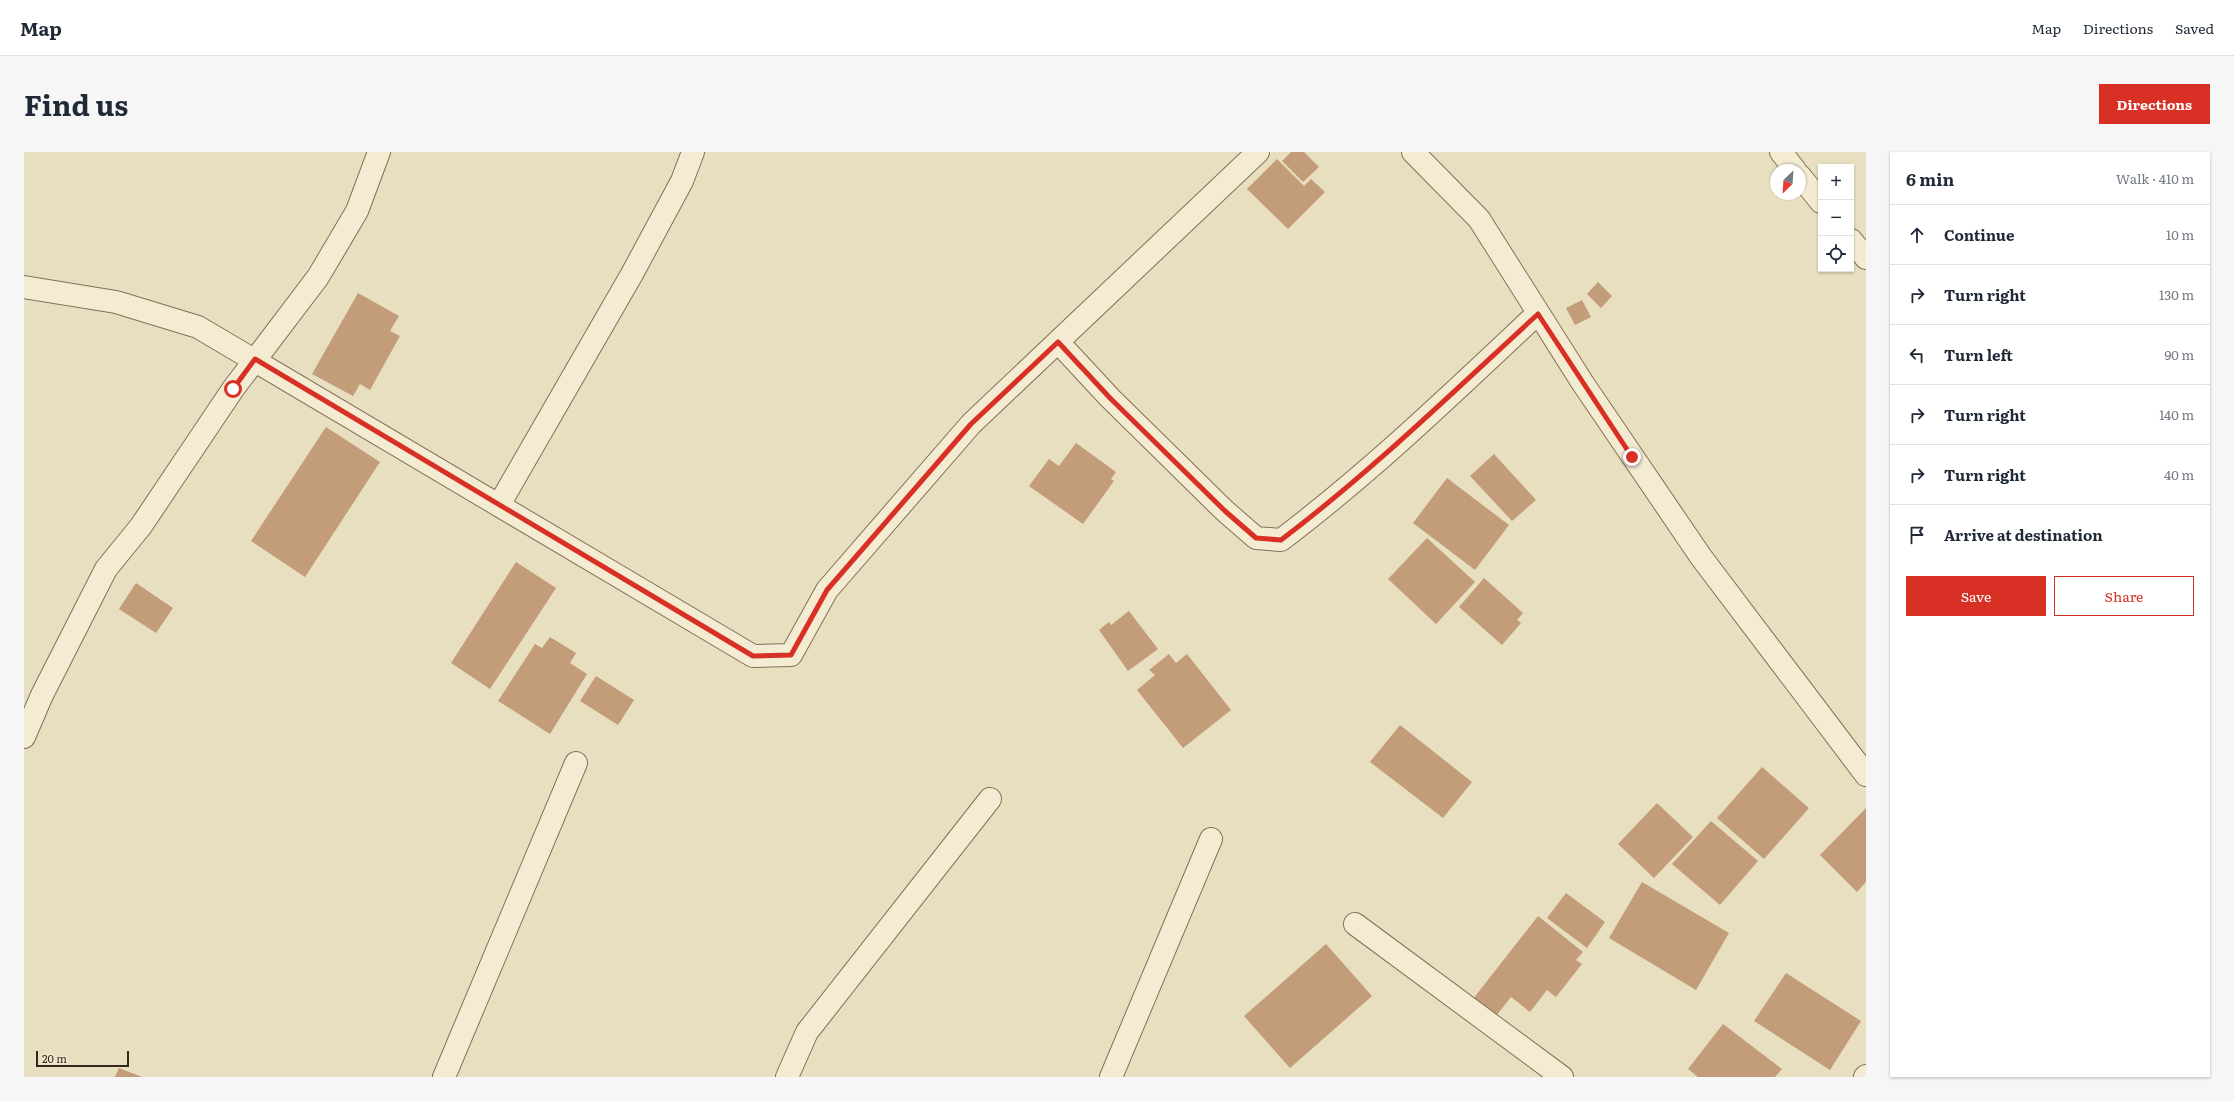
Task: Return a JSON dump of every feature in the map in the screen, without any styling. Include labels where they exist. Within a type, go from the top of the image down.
[{"type":"street","points":[[24,736],[42,695],[106,569],[141,526],[229,395],[322,271],[357,211],[379,152]]},
{"type":"street","points":[[499,505],[632,274],[682,181],[693,152]]},
{"type":"street","points":[[24,286],[116,302],[198,327],[255,359],[753,656],[791,655],[831,585],[971,424],[1258,152]]},
{"type":"street","points":[[1413,152],[1479,219],[1538,314],[1700,557],[1866,775]]},
{"type":"street","points":[[1781,152],[1790,164]]},
{"type":"street","points":[[1806,183],[1819,200]]},
{"type":"street","points":[[1854,244],[1866,258]]},
{"type":"street","points":[[1058,342],[1110,398],[1225,511],[1256,538],[1281,540],[1325,506],[1429,416],[1538,314]]},
{"type":"street","points":[[444,1077],[576,763]]},
{"type":"street","points":[[787,1077],[807,1032],[990,799]]},
{"type":"street","points":[[1111,1077],[1211,839]]},
{"type":"street","points":[[1355,924],[1562,1077]]},
{"type":"building","points":[[1291,152],[1304,152],[1319,167],[1303,182],[1282,161]]},
{"type":"building","points":[[1277,159],[1304,186],[1311,179],[1325,192],[1288,229],[1247,189]]},
{"type":"building","points":[[1598,282],[1612,296],[1601,308],[1587,294]]},
{"type":"building","points":[[358,293],[399,316],[390,331],[400,336],[370,390],[360,384],[353,396],[312,374]]},
{"type":"building","points":[[1582,300],[1591,317],[1575,325],[1566,308]]},
{"type":"building","points":[[326,427],[380,462],[305,577],[251,541]]},
{"type":"building","points":[[1076,443],[1116,472],[1111,479],[1114,481],[1083,524],[1029,486],[1049,459],[1059,466]]},
{"type":"building","points":[[1494,454],[1536,500],[1512,521],[1470,476]]},
{"type":"building","points":[[1447,478],[1509,525],[1475,570],[1413,523]]},
{"type":"building","points":[[1427,538],[1475,582],[1436,624],[1388,579]]},
{"type":"building","points":[[516,562],[556,588],[490,689],[451,663]]},
{"type":"building","points":[[1484,578],[1523,613],[1517,620],[1521,623],[1502,645],[1459,607]]},
{"type":"building","points":[[136,583],[173,608],[156,633],[119,609]]},
{"type":"building","points":[[1129,611],[1158,649],[1128,671],[1099,630],[1109,622],[1111,625]]},
{"type":"building","points":[[550,637],[576,653],[570,663],[587,674],[550,734],[498,701],[535,644],[542,648]]},
{"type":"building","points":[[1169,654],[1176,663],[1187,654],[1231,710],[1183,748],[1137,690],[1155,675],[1149,670]]},
{"type":"building","points":[[596,676],[634,700],[618,725],[580,701]]},
{"type":"building","points":[[1400,725],[1472,782],[1443,818],[1370,762]]},
{"type":"building","points":[[1762,767],[1809,808],[1764,859],[1717,818]]},
{"type":"building","points":[[1657,803],[1693,837],[1654,878],[1618,844]]},
{"type":"building","points":[[1866,808],[1866,882],[1857,892],[1820,855]]},
{"type":"building","points":[[1711,821],[1758,861],[1720,905],[1672,864]]},
{"type":"building","points":[[1642,882],[1729,933],[1696,990],[1609,938]]},
{"type":"building","points":[[1566,893],[1605,922],[1587,948],[1547,918]]},
{"type":"building","points":[[1538,916],[1583,952],[1576,960],[1582,964],[1556,997],[1547,990],[1530,1012],[1511,997],[1496,1016],[1473,999]]},
{"type":"building","points":[[1326,944],[1372,996],[1290,1068],[1244,1016]]},
{"type":"building","points":[[1786,973],[1861,1021],[1830,1070],[1754,1021]]},
{"type":"building","points":[[1723,1024],[1782,1069],[1775,1077],[1698,1077],[1688,1069]]},
{"type":"building","points":[[119,1068],[142,1077],[115,1077]]},
{"type":"route","points":[[233,389],[255,359],[753,656],[791,655],[827,590],[875,533],[971,424],[1058,342],[1110,398],[1225,511],[1256,538],[1281,540],[1325,506],[1429,416],[1538,314],[1632,457]]}]
